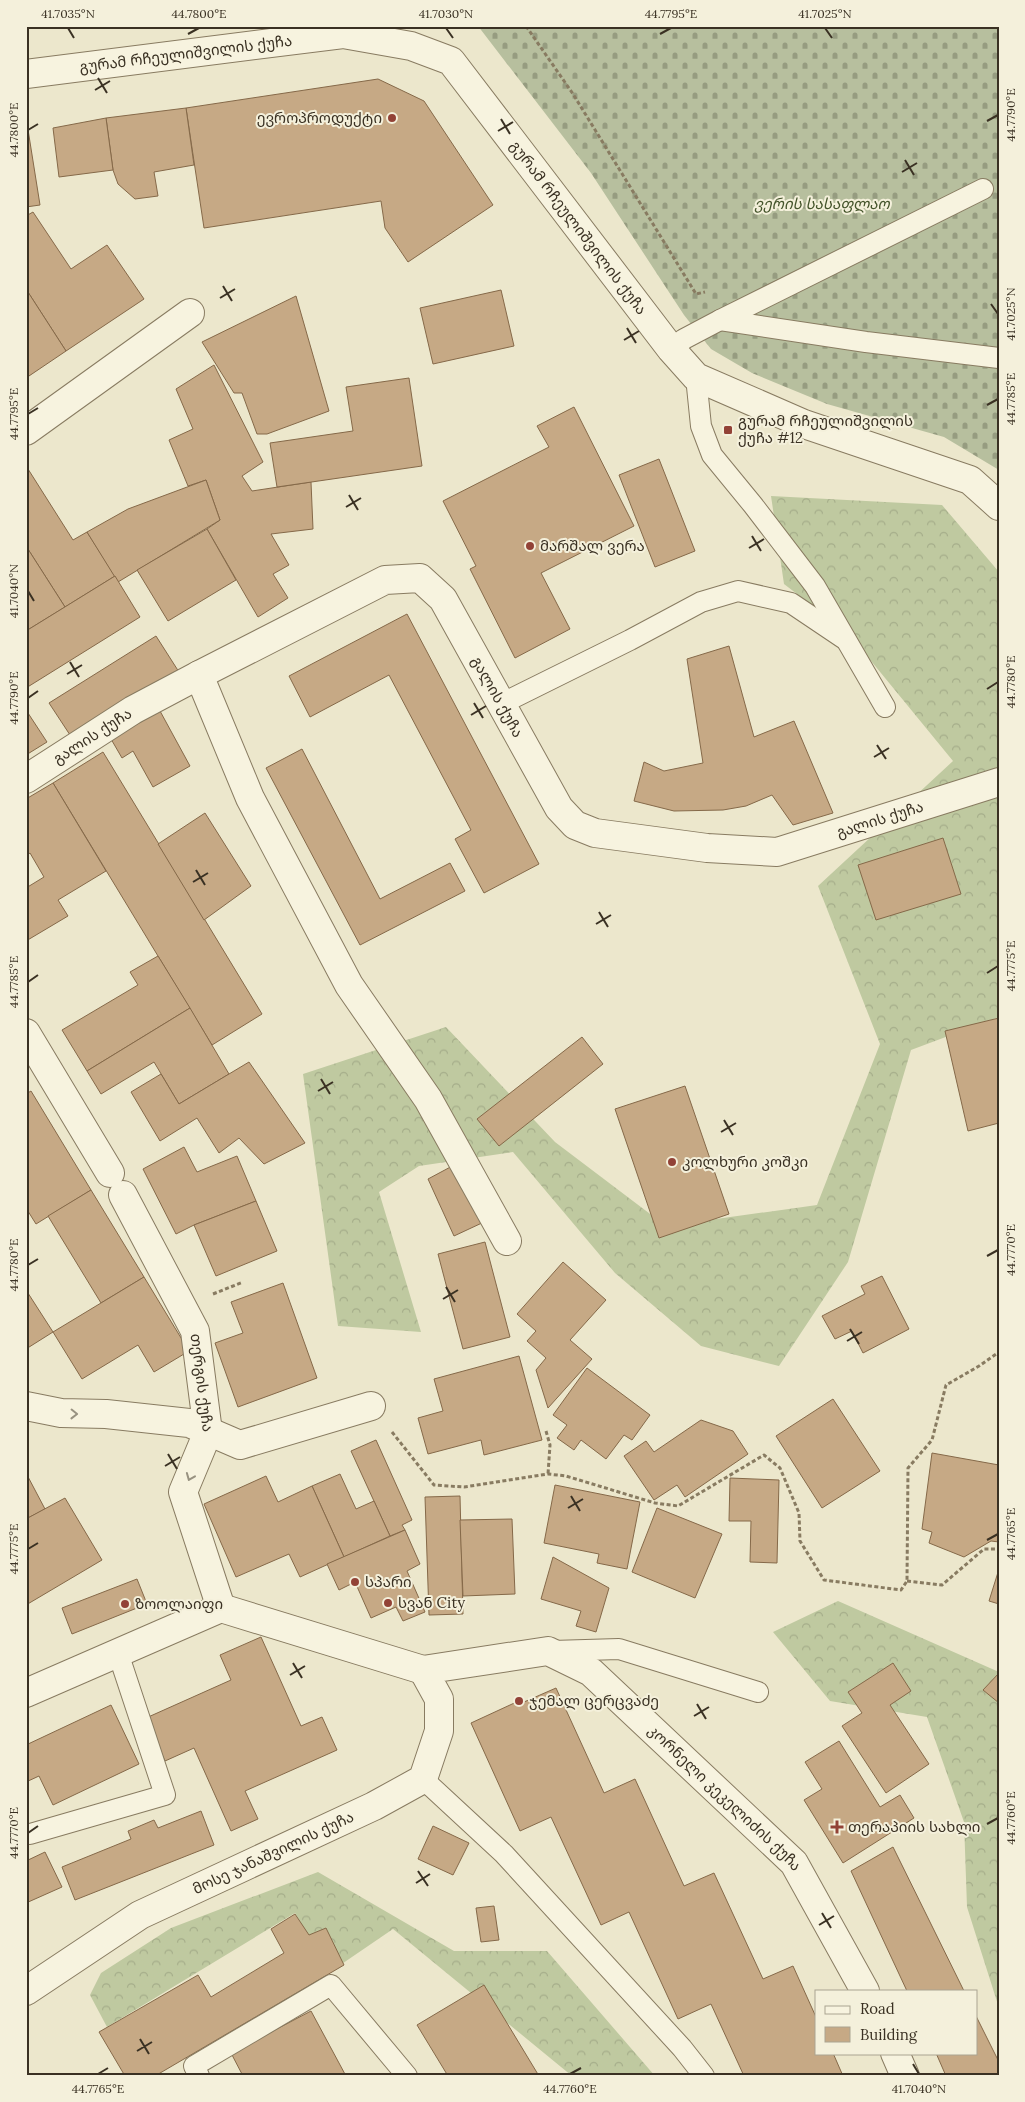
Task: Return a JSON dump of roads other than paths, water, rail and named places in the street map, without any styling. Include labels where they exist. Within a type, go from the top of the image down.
[{"type":"street","name":"გურამ რჩეულიშვილის ქუჩა","points":[[26,74],[343,34],[411,46],[451,61],[671,349],[696,376],[804,424],[970,480],[999,506]]},
{"type":"street","points":[[26,431],[190,313]]},
{"type":"street","name":"გალის ქუჩა","points":[[26,780],[134,710],[384,580],[420,578],[443,599],[559,808],[574,825],[595,833],[707,848],[777,852],[999,782]]},
{"type":"street","points":[[199,675],[250,798],[349,985],[428,1099],[507,1241]]},
{"type":"street","name":"თერგის ქუჩა","points":[[26,1033],[117,1184],[195,1331],[208,1432],[184,1492],[222,1608]]},
{"type":"street","points":[[26,1406],[61,1413],[106,1414],[189,1423],[240,1445],[371,1406]]},
{"type":"street","points":[[26,1693],[222,1608],[423,1670],[548,1652]]},
{"type":"street","name":"კორნელი კეკელიძის ქუჩა","points":[[548,1652],[592,1672],[794,1863],[864,1990]]},
{"type":"street","points":[[423,1670],[439,1699],[440,1731],[423,1779]]},
{"type":"street","name":"მოსე ჯანაშვილის ქუჩა","points":[[26,1991],[140,1915],[374,1806],[423,1779]]},
{"type":"street","points":[[894,2054],[905,2076]]},
{"type":"lane","points":[[671,349],[684,339],[720,320],[983,189]]},
{"type":"lane","points":[[720,320],[866,342],[999,358]]},
{"type":"lane","points":[[696,376],[701,426],[712,455],[753,505],[814,586],[885,706]]},
{"type":"lane","points":[[501,704],[630,640],[701,602],[738,591],[791,603],[846,640]]},
{"type":"lane","points":[[548,1652],[619,1649],[758,1692]]},
{"type":"lane","points":[[30,1834],[165,1795],[118,1653]]},
{"type":"lane","points":[[423,1779],[504,1854],[682,2048],[704,2076]]},
{"type":"lane","points":[[200,2076],[194,2066],[331,1985],[407,2076]]},
{"type":"place","name":"ევროპროდუქტი","points":[[392,118]]},
{"type":"place","name":"გურამ რჩეულიშვილის ქუჩა #12","points":[[728,430]]},
{"type":"place","name":"მარშალ ვერა","points":[[530,546]]},
{"type":"place","name":"კოლხური კოშკი","points":[[672,1162]]},
{"type":"place","name":"სპარი","points":[[355,1582]]},
{"type":"place","name":"სვან City","points":[[388,1603]]},
{"type":"place","name":"ზოოლაიფი","points":[[125,1604]]},
{"type":"place","name":"ჯემალ ცერცვაძე","points":[[519,1701]]},
{"type":"place","name":"თერაპიის სახლი","points":[[837,1827]]},
{"type":"park label","name":"ვერის სასაფლაო","points":[[822,204]]}]
